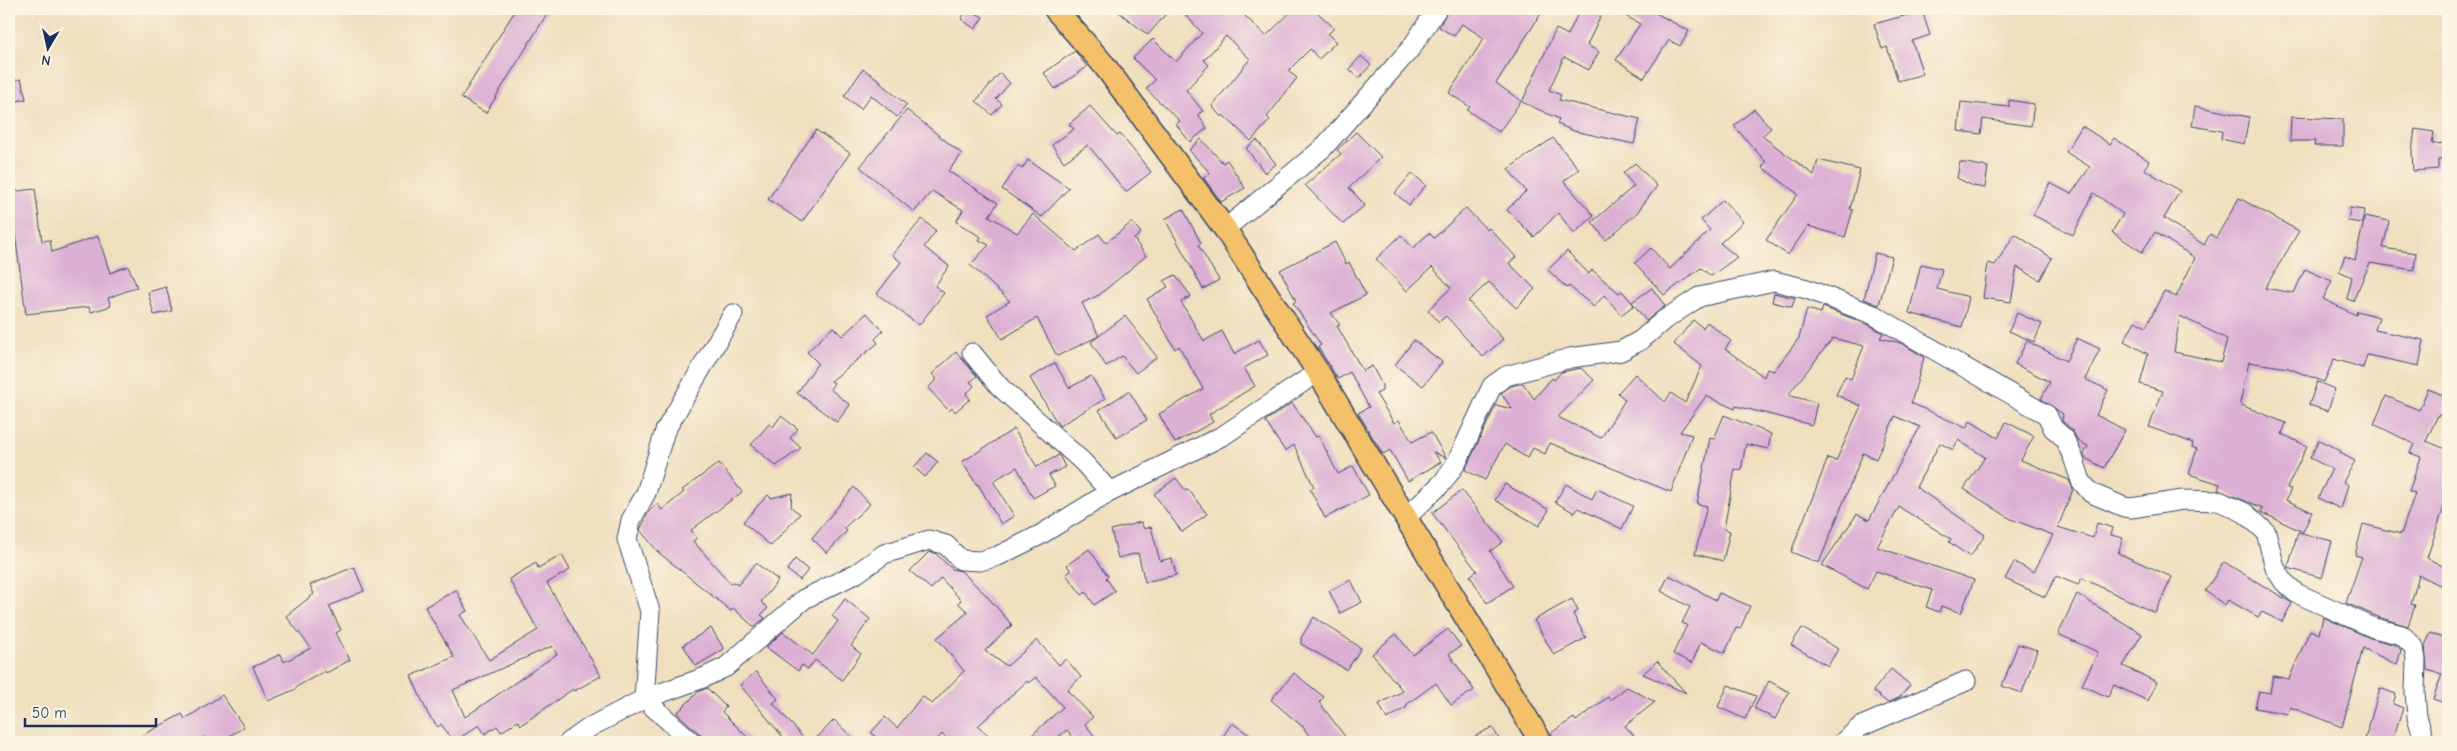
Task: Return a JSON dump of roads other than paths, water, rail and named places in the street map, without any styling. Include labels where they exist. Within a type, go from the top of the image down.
[{"type":"main road","points":[[1055,9],[1104,65],[1225,229],[1318,372],[1541,742]]},
{"type":"street","points":[[1225,229],[1323,148],[1411,48],[1437,9]]},
{"type":"street","points":[[1406,518],[1443,482],[1456,462],[1492,386],[1506,376],[1519,370],[1570,358],[1621,351],[1641,340],[1664,320],[1699,297],[1774,281],[1806,289],[1874,315],[2047,415],[2053,428],[2064,438],[2074,457],[2081,481],[2086,490],[2091,493],[2124,508],[2183,500],[2219,501],[2245,513],[2266,532],[2275,568],[2284,582],[2296,593],[2374,628],[2402,635],[2414,647],[2416,660],[2414,692],[2417,717],[2425,742]]},
{"type":"street","points":[[692,742],[654,707],[649,698],[650,611],[627,539],[628,529],[646,493],[665,431],[733,314]]},
{"type":"street","points":[[972,354],[1000,387],[1083,462],[1110,492]]},
{"type":"street","points":[[569,742],[592,726],[649,698],[726,667],[804,599],[857,573],[884,554],[928,540],[946,545],[961,560],[980,561],[998,556],[1040,535],[1110,492],[1224,435],[1318,372]]},
{"type":"street","points":[[1843,742],[1860,728],[1966,680]]}]
